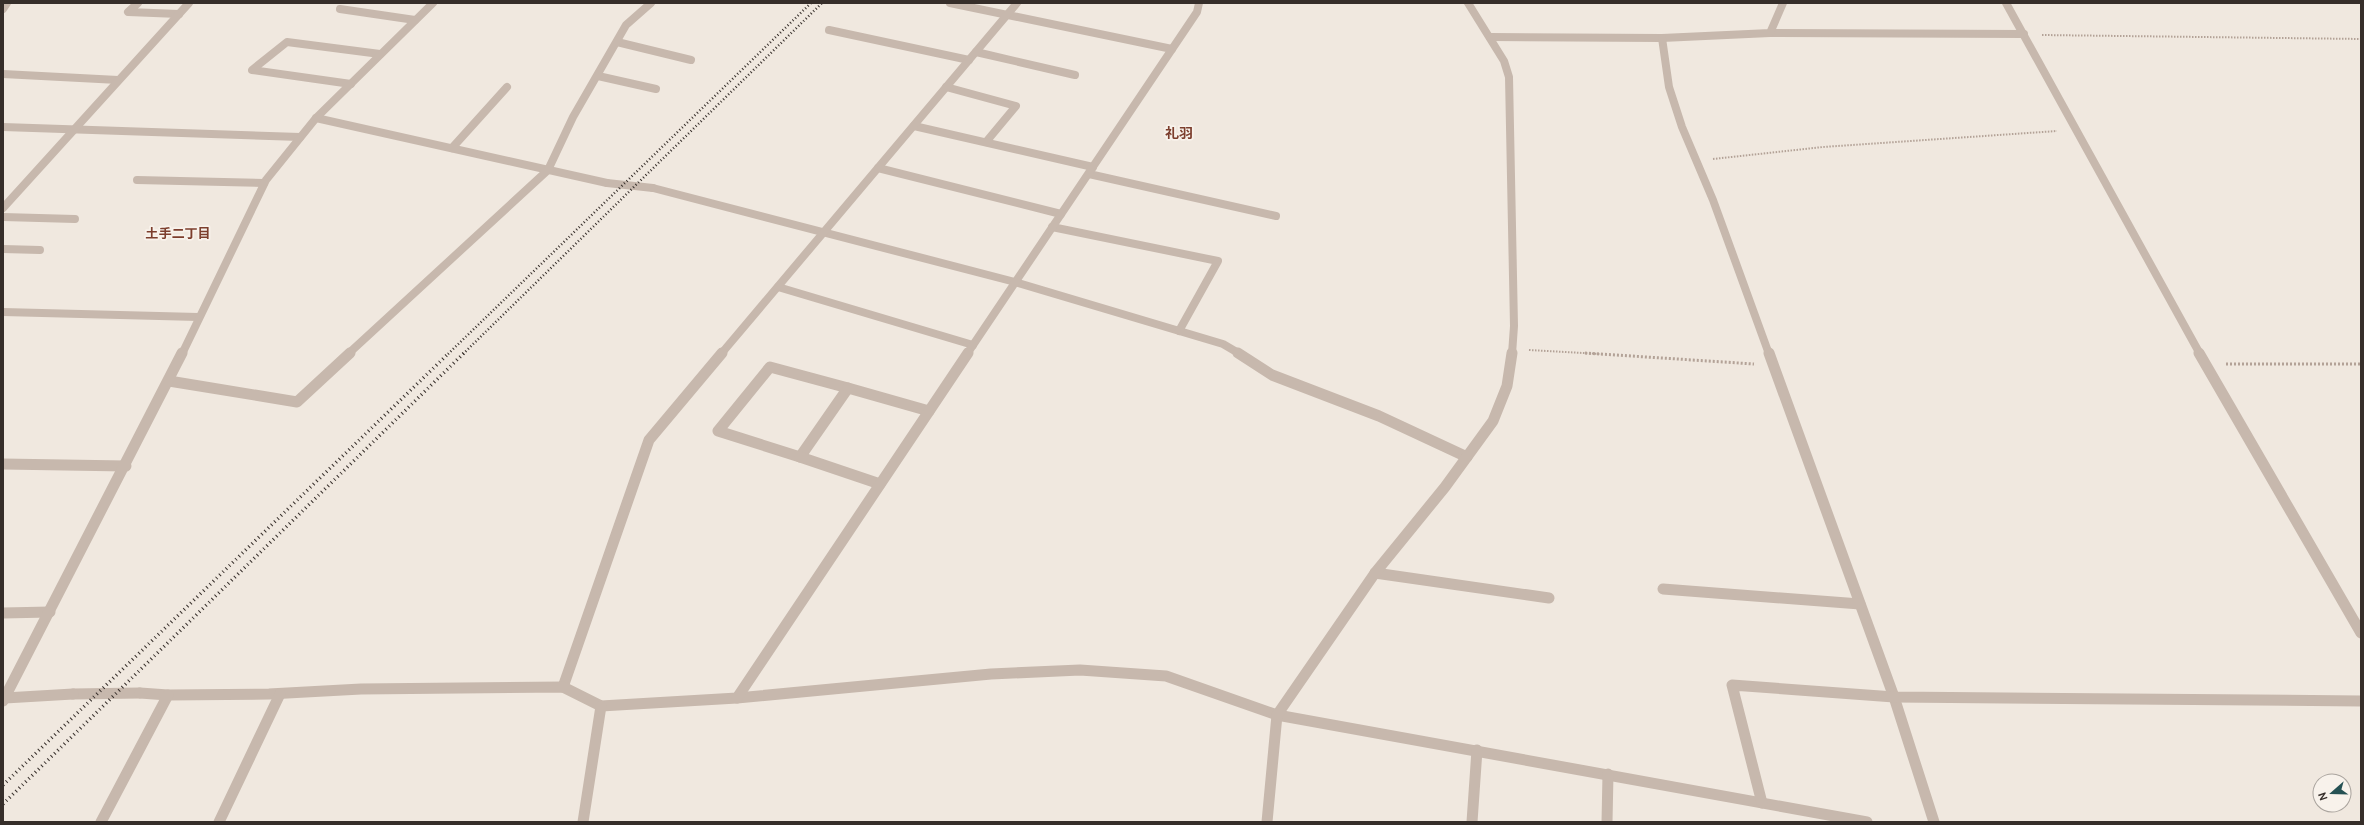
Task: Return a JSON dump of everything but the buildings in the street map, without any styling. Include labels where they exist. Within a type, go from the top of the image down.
[{"type":"street","points":[[3,9],[7,3]]},
{"type":"street","points":[[138,3],[128,12],[179,14]]},
{"type":"street","points":[[3,208],[72,129],[189,3]]},
{"type":"street","points":[[4,700],[169,381],[198,317],[264,183],[316,118],[433,3]]},
{"type":"street","points":[[169,381],[297,402],[548,170],[573,117],[626,25],[651,3]]},
{"type":"street","points":[[950,3],[1172,49]]},
{"type":"street","points":[[563,687],[649,440],[1017,3]]},
{"type":"street","points":[[737,698],[1197,12],[1199,3]]},
{"type":"street","points":[[1267,822],[1277,715],[1375,573],[1467,457],[1493,421],[1507,386],[1513,349],[1514,326],[1509,77],[1504,61],[1468,3]]},
{"type":"street","points":[[1770,33],[1784,3]]},
{"type":"street","points":[[2006,3],[2205,364],[2361,634]]},
{"type":"street","points":[[340,9],[415,20]]},
{"type":"street","points":[[829,30],[969,60]]},
{"type":"street","points":[[1490,37],[1662,38],[1770,33],[2024,34]]},
{"type":"street","points":[[1662,38],[1669,87],[1682,126],[1713,200],[1774,365],[1894,697],[1934,822]]},
{"type":"street","points":[[350,84],[252,70],[287,42],[380,54]]},
{"type":"street","points":[[617,42],[691,60]]},
{"type":"street","points":[[976,52],[1075,75]]},
{"type":"street","points":[[3,74],[118,80]]},
{"type":"street","points":[[598,76],[656,89]]},
{"type":"street","points":[[452,148],[507,87]]},
{"type":"street","points":[[946,87],[1016,106],[986,142]]},
{"type":"street","points":[[316,118],[607,183],[653,188],[1015,282],[1223,344],[1272,375],[1379,416],[1467,457]]},
{"type":"street","points":[[914,126],[986,142],[1276,216]]},
{"type":"street","points":[[3,127],[300,137]]},
{"type":"street","points":[[878,168],[1061,214]]},
{"type":"street","points":[[137,180],[264,183]]},
{"type":"street","points":[[3,218],[75,219]]},
{"type":"street","points":[[1052,227],[1218,261],[1179,331]]},
{"type":"street","points":[[3,249],[40,250]]},
{"type":"street","points":[[778,287],[973,344]]},
{"type":"street","points":[[3,312],[198,317]]},
{"type":"street","points":[[880,484],[718,431],[770,367],[929,410]]},
{"type":"street","points":[[800,457],[848,388]]},
{"type":"street","points":[[3,464],[126,466]]},
{"type":"street","points":[[1375,573],[1549,598]]},
{"type":"street","points":[[1663,589],[1860,604]]},
{"type":"street","points":[[3,613],[50,612]]},
{"type":"street","points":[[4,700],[73,694],[280,694],[361,689],[563,687],[601,706],[737,698],[991,674],[1080,670],[1166,676],[1277,715],[1477,750],[1867,822]]},
{"type":"street","points":[[1762,803],[1732,685],[1894,697],[2361,701]]},
{"type":"street","points":[[220,822],[280,694]]},
{"type":"street","points":[[101,822],[168,695]]},
{"type":"street","points":[[583,822],[601,706]]},
{"type":"street","points":[[1472,822],[1477,750]]},
{"type":"street","points":[[1607,822],[1608,774]]},
{"type":"path","points":[[2024,34],[2361,39]]},
{"type":"path","points":[[1696,161],[1822,147],[2076,130]]},
{"type":"path","points":[[1513,349],[1774,365]]},
{"type":"path","points":[[2205,364],[2361,364]]},
{"type":"railway","points":[[448,354],[811,3]]},
{"type":"railway","points":[[463,354],[822,3]]},
{"type":"railway","points":[[3,785],[449,353]]},
{"type":"railway","points":[[3,804],[464,353]]},
{"type":"district","name":"礼羽","points":[[1179,133]]},
{"type":"district","name":"土手二丁目","points":[[178,233]]}]
